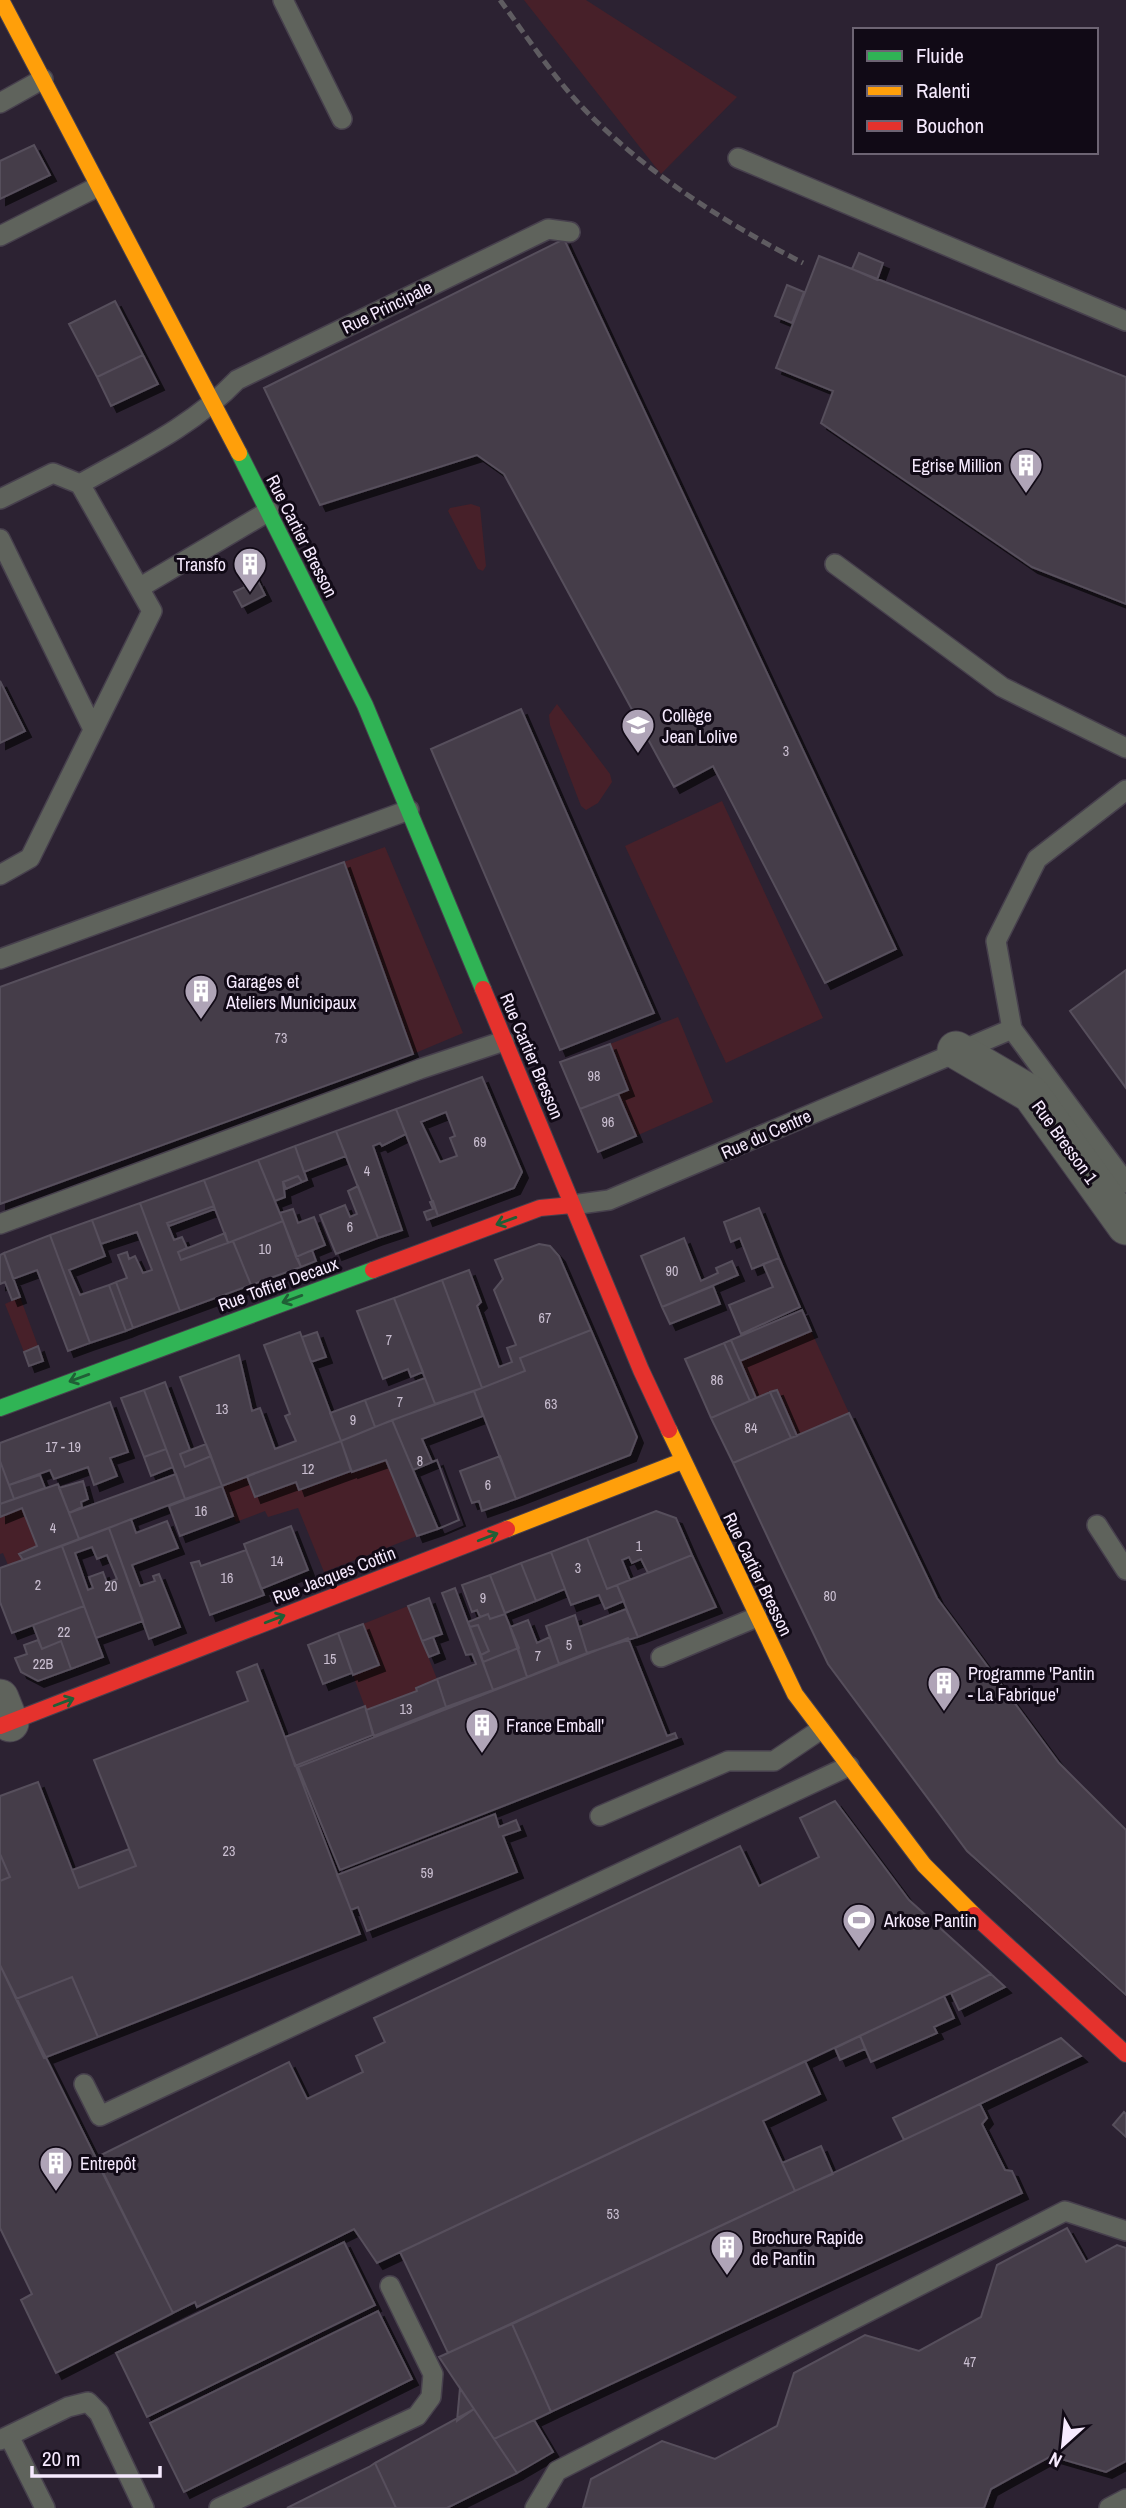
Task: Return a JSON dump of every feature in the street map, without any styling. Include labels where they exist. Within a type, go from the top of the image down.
[{"type":"street","name":"Rue Cartier Bresson","points":[[1,0],[269,512],[365,705],[572,1205],[682,1461],[795,1694],[924,1865],[954,1898],[1126,2054]]},
{"type":"street","name":"Rue Bresson 1","points":[[956,1050],[1031,1094],[1126,1226]]},
{"type":"street","name":"Rue Toffier Decaux","points":[[0,1408],[540,1208],[572,1205]]},
{"type":"street","name":"Rue Jacques Cottin","points":[[3,1716],[682,1461]]},
{"type":"lane","points":[[283,0],[342,119]]},
{"type":"lane","points":[[0,103],[43,79]]},
{"type":"lane","points":[[738,158],[1126,321]]},
{"type":"lane","points":[[0,236],[97,187]]},
{"type":"lane","name":"Rue Principale","points":[[79,484],[186,424],[213,405],[237,380],[548,229],[570,232]]},
{"type":"lane","points":[[0,499],[52,473],[79,484],[152,611],[30,858],[0,875]]},
{"type":"lane","points":[[139,588],[269,512]]},
{"type":"lane","points":[[0,539],[93,729]]},
{"type":"lane","points":[[835,564],[1002,687],[1126,748]]},
{"type":"lane","points":[[1126,790],[1037,859],[996,942],[1012,1029],[1126,1183]]},
{"type":"lane","points":[[0,960],[409,810]]},
{"type":"lane","name":"Rue du Centre","points":[[572,1205],[616,1197],[956,1050],[994,1039],[1012,1029]]},
{"type":"lane","points":[[0,1224],[420,1069],[504,1041]]},
{"type":"lane","points":[[1097,1525],[1126,1570]]},
{"type":"lane","points":[[662,1657],[757,1617]]},
{"type":"lane","points":[[600,1815],[728,1761],[774,1761],[820,1730]]},
{"type":"lane","points":[[84,2084],[100,2116],[849,1766]]},
{"type":"lane","points":[[535,2508],[557,2472],[1065,2211],[1126,2231]]},
{"type":"lane","points":[[219,2508],[417,2416],[430,2397],[433,2374],[390,2286]]},
{"type":"lane","points":[[46,2508],[5,2438],[68,2407],[88,2402],[99,2413],[144,2508]]},
{"type":"lane","points":[[1109,2508],[1126,2499]]},
{"type":"shaded area","points":[[524,0],[586,0],[737,97],[661,174]]},
{"type":"shaded area","points":[[471,504],[480,507],[486,566],[483,571],[478,569],[448,511],[450,508]]},
{"type":"shaded area","points":[[557,704],[610,774],[612,782],[598,803],[586,810],[581,806],[550,725],[549,715]]},
{"type":"shaded area","points":[[722,801],[823,1018],[726,1063],[625,846]]},
{"type":"shaded area","points":[[385,847],[463,1033],[413,1054],[344,862]]},
{"type":"shaded area","points":[[678,1017],[713,1102],[636,1136],[618,1094],[628,1090],[610,1044]]},
{"type":"shaded area","points":[[20,1297],[38,1346],[24,1352],[5,1304]]},
{"type":"shaded area","points":[[811,1331],[849,1413],[797,1436],[777,1390],[756,1398],[740,1361]]},
{"type":"shaded area","points":[[386,1460],[417,1536],[324,1572],[298,1508],[268,1517],[265,1511],[236,1522],[222,1486],[247,1476],[256,1497],[296,1482],[299,1490]]},
{"type":"shaded area","points":[[22,1508],[37,1546],[20,1554],[23,1560],[8,1565],[3,1553],[0,1554],[0,1517]]},
{"type":"shaded area","points":[[408,1606],[437,1679],[416,1687],[417,1691],[366,1710],[353,1675],[379,1665],[363,1624]]},
{"type":"building","points":[[34,145],[50,175],[0,199],[0,161]]},
{"type":"building","points":[[564,239],[896,949],[825,983],[713,766],[674,787],[504,474],[477,455],[320,505],[264,388]]},
{"type":"building","points":[[859,253],[883,263],[877,280],[852,269]]},
{"type":"building","name":"Egrise Million","points":[[819,256],[1126,377],[1126,604],[1032,567],[821,423],[833,391],[776,368]]},
{"type":"building","points":[[787,285],[804,292],[792,323],[775,316]]},
{"type":"building","points":[[115,301],[143,355],[97,377],[69,324]]},
{"type":"building","points":[[143,355],[158,384],[111,406],[97,377]]},
{"type":"building","name":"Transfo","points":[[249,564],[256,579],[244,585],[237,570]]},
{"type":"building","name":"Transfo","points":[[258,581],[265,595],[242,607],[234,592]]},
{"type":"building","points":[[0,681],[25,731],[0,743]]},
{"type":"building","points":[[521,709],[654,1013],[560,1050],[431,749]]},
{"type":"building","name":"Garages et Ateliers Municipaux","points":[[344,862],[413,1054],[0,1204],[0,987]]},
{"type":"building","points":[[1126,970],[1126,1088],[1070,1011]]},
{"type":"building","points":[[610,1044],[628,1090],[580,1109],[560,1062]]},
{"type":"building","points":[[482,1077],[522,1172],[514,1188],[438,1216],[396,1109]],"holes":[[[446,1112],[455,1136],[450,1138],[457,1156],[440,1162],[421,1122]]]},
{"type":"building","points":[[618,1094],[636,1136],[598,1152],[580,1109]]},
{"type":"building","points":[[396,1109],[406,1134],[382,1146],[380,1143],[373,1146],[402,1230],[378,1238],[336,1131]]},
{"type":"building","points":[[336,1131],[346,1156],[304,1172],[295,1146]]},
{"type":"building","points":[[295,1146],[307,1180],[302,1182],[298,1176],[283,1182],[285,1197],[275,1201],[258,1160]]},
{"type":"building","points":[[258,1160],[283,1221],[228,1243],[204,1180]]},
{"type":"building","points":[[298,1176],[302,1182],[286,1189],[283,1182]]},
{"type":"building","points":[[204,1180],[214,1206],[167,1223],[174,1240],[182,1237],[187,1248],[178,1252],[181,1260],[233,1241],[251,1285],[180,1311],[140,1203]]},
{"type":"building","points":[[358,1186],[378,1238],[336,1254],[320,1215],[345,1205],[350,1217],[357,1214],[348,1191]]},
{"type":"building","points":[[433,1201],[438,1216],[427,1220],[424,1212],[433,1209],[430,1202]]},
{"type":"building","points":[[140,1203],[180,1311],[133,1328],[116,1282],[127,1278],[118,1255],[127,1252],[129,1259],[135,1256],[143,1273],[152,1270],[137,1232],[101,1244],[92,1220]]},
{"type":"building","points":[[214,1206],[215,1209],[169,1226],[167,1223]]},
{"type":"building","points":[[759,1208],[779,1258],[752,1269],[740,1238],[731,1242],[724,1222]]},
{"type":"building","points":[[293,1209],[298,1223],[314,1217],[325,1245],[296,1257],[280,1213]]},
{"type":"building","points":[[92,1220],[105,1256],[69,1270],[80,1295],[109,1285],[126,1331],[90,1343],[50,1235]]},
{"type":"building","points":[[283,1221],[301,1267],[251,1285],[233,1241]]},
{"type":"building","points":[[225,1233],[228,1243],[181,1260],[178,1252]]},
{"type":"building","points":[[50,1235],[90,1343],[68,1351],[37,1270],[13,1279],[4,1253]]},
{"type":"building","points":[[684,1238],[701,1281],[718,1273],[716,1268],[732,1261],[738,1275],[662,1307],[641,1256]]},
{"type":"building","points":[[539,1244],[550,1246],[559,1256],[591,1330],[520,1358],[525,1371],[482,1388],[442,1280],[469,1270],[481,1302],[477,1306],[499,1367],[512,1362],[507,1348],[516,1345],[494,1290],[503,1279],[495,1260]]},
{"type":"building","points":[[312,1250],[316,1261],[301,1267],[296,1257]]},
{"type":"building","points":[[4,1253],[20,1297],[12,1300],[5,1282],[0,1284],[0,1255]]},
{"type":"building","points":[[779,1258],[800,1307],[741,1334],[729,1305],[773,1287],[763,1264]]},
{"type":"building","points":[[442,1280],[482,1388],[435,1404],[394,1298]]},
{"type":"building","points":[[116,1282],[133,1328],[126,1331],[109,1285]]},
{"type":"building","points":[[713,1286],[720,1304],[670,1324],[662,1307]]},
{"type":"building","points":[[394,1298],[423,1372],[411,1377],[408,1369],[383,1379],[357,1311]]},
{"type":"building","points":[[802,1310],[811,1331],[740,1361],[731,1340]]},
{"type":"building","points":[[591,1330],[637,1437],[630,1455],[516,1499],[474,1391],[525,1371],[520,1358]]},
{"type":"building","points":[[300,1332],[341,1441],[222,1486],[180,1377],[239,1355],[252,1411],[260,1408],[275,1449],[296,1441],[285,1416],[290,1414],[264,1345]]},
{"type":"building","points":[[317,1332],[326,1357],[311,1362],[302,1337]]},
{"type":"building","points":[[731,1340],[756,1398],[750,1401],[724,1343]]},
{"type":"building","points":[[724,1343],[750,1401],[711,1418],[685,1359]]},
{"type":"building","points":[[38,1346],[43,1361],[29,1366],[24,1352]]},
{"type":"building","points":[[425,1378],[435,1404],[375,1427],[365,1400]]},
{"type":"building","points":[[165,1382],[190,1450],[180,1454],[185,1467],[211,1456],[222,1486],[185,1499],[144,1390]]},
{"type":"building","points":[[144,1390],[166,1449],[144,1457],[121,1398]]},
{"type":"building","points":[[777,1390],[797,1436],[791,1438],[770,1392]]},
{"type":"building","points":[[474,1391],[483,1416],[422,1439],[432,1462],[437,1460],[459,1520],[438,1529],[392,1420]]},
{"type":"building","points":[[770,1392],[791,1438],[733,1463],[711,1418]]},
{"type":"building","points":[[365,1400],[375,1427],[341,1441],[330,1413]]},
{"type":"building","points":[[110,1402],[128,1452],[110,1458],[117,1476],[94,1485],[88,1467],[54,1479],[50,1470],[9,1485],[0,1461],[0,1443]]},
{"type":"building","name":"Programme 'Pantin - La Fabrique'","points":[[849,1413],[937,1598],[1059,1763],[1126,1830],[1126,1995],[967,1851],[828,1664],[783,1570],[733,1463]]},
{"type":"building","points":[[392,1420],[438,1529],[417,1536],[386,1460],[352,1472],[341,1441]]},
{"type":"building","points":[[341,1441],[351,1471],[299,1490],[296,1482],[255,1497],[247,1476]]},
{"type":"building","points":[[206,1444],[211,1456],[185,1467],[180,1454]]},
{"type":"building","points":[[166,1449],[173,1467],[151,1476],[144,1457]]},
{"type":"building","points":[[500,1456],[516,1499],[482,1511],[479,1501],[472,1503],[460,1471]]},
{"type":"building","points":[[437,1460],[459,1520],[438,1529],[413,1470]]},
{"type":"building","points":[[0,1461],[14,1499],[0,1504]]},
{"type":"building","points":[[176,1474],[185,1499],[79,1539],[69,1513]]},
{"type":"building","points":[[40,1475],[45,1488],[14,1499],[9,1485]]},
{"type":"building","points":[[83,1481],[88,1499],[81,1502],[82,1507],[69,1513],[59,1488]]},
{"type":"building","points":[[58,1484],[79,1539],[23,1560],[19,1554],[37,1546],[22,1508],[0,1517],[0,1504]]},
{"type":"building","points":[[222,1486],[233,1516],[180,1536],[169,1506]]},
{"type":"building","points":[[656,1511],[676,1518],[692,1555],[648,1573],[641,1559],[632,1563],[629,1557],[622,1560],[630,1580],[607,1589],[587,1538]]},
{"type":"building","points":[[131,1519],[136,1533],[167,1521],[178,1548],[132,1565],[140,1586],[155,1581],[153,1576],[159,1574],[180,1627],[149,1639],[109,1528]]},
{"type":"building","points":[[291,1526],[308,1570],[261,1589],[244,1544]]},
{"type":"building","points":[[109,1528],[143,1621],[96,1638],[62,1546]],"holes":[[[92,1547],[97,1559],[107,1555],[117,1579],[107,1583],[103,1572],[89,1577],[93,1588],[88,1590],[75,1553]]]},
{"type":"building","points":[[587,1538],[607,1589],[617,1585],[624,1601],[605,1609],[599,1595],[571,1605],[551,1552]]},
{"type":"building","points":[[62,1546],[84,1606],[12,1633],[0,1602],[0,1568]]},
{"type":"building","points":[[246,1550],[264,1595],[210,1615],[191,1563],[199,1561],[201,1566]]},
{"type":"building","points":[[551,1552],[565,1589],[536,1601],[521,1563]]},
{"type":"building","points":[[692,1555],[716,1607],[638,1637],[617,1585]]},
{"type":"building","points":[[521,1563],[536,1601],[505,1613],[490,1575]]},
{"type":"building","points":[[490,1575],[505,1614],[490,1619],[488,1614],[480,1617],[477,1610],[472,1612],[462,1585]]},
{"type":"building","points":[[455,1588],[493,1690],[446,1707],[437,1679],[476,1664],[472,1654],[466,1655],[442,1593]]},
{"type":"building","points":[[429,1598],[442,1634],[422,1641],[408,1606]]},
{"type":"building","points":[[84,1606],[103,1657],[71,1669],[61,1641],[42,1649],[33,1625]]},
{"type":"building","points":[[626,1609],[638,1637],[587,1653],[579,1627]]},
{"type":"building","points":[[488,1614],[490,1619],[505,1614],[519,1648],[483,1662],[481,1655],[489,1651],[478,1625],[470,1627],[468,1622]]},
{"type":"building","points":[[575,1615],[587,1653],[559,1664],[546,1626]]},
{"type":"building","points":[[528,1620],[537,1643],[550,1637],[559,1664],[527,1677],[510,1627]]},
{"type":"building","points":[[363,1624],[379,1665],[353,1675],[338,1633]]},
{"type":"building","points":[[478,1625],[489,1651],[481,1655],[470,1627]]},
{"type":"building","points":[[338,1633],[352,1673],[323,1684],[308,1645]]},
{"type":"building","points":[[433,1637],[439,1653],[429,1657],[422,1641]]},
{"type":"building","name":"France Emball'","points":[[628,1638],[667,1736],[675,1733],[677,1738],[340,1870],[298,1767]]},
{"type":"building","points":[[38,1640],[42,1649],[61,1641],[71,1669],[38,1681],[21,1672],[15,1658],[27,1654],[24,1645]]},
{"type":"building","points":[[518,1648],[527,1677],[493,1690],[483,1662]]},
{"type":"building","points":[[257,1664],[360,1934],[98,2037],[72,1977],[16,1999],[0,1965],[0,1881],[10,1877],[0,1854],[0,1796],[38,1782],[79,1888],[136,1866],[94,1760],[248,1701],[237,1672]]},
{"type":"building","points":[[437,1679],[446,1707],[374,1736],[366,1710],[417,1691],[416,1688]]},
{"type":"building","points":[[365,1706],[373,1735],[295,1766],[285,1737]]},
{"type":"building","points":[[835,1801],[909,1900],[991,1974],[377,2263],[354,2229],[197,2307],[195,2302],[173,2313],[95,2158],[289,2062],[307,2099],[363,2072],[356,2056],[385,2042],[374,2018],[740,1846],[759,1886],[819,1857],[800,1818]]},
{"type":"building","points":[[495,1814],[499,1827],[516,1820],[520,1830],[503,1836],[517,1872],[367,1931],[358,1907],[351,1910],[337,1875]]},
{"type":"building","points":[[129,1849],[136,1866],[79,1888],[72,1870]]},
{"type":"building","points":[[0,1854],[10,1877],[0,1881]]},
{"type":"building","name":"Entrepôt","points":[[0,1965],[173,2313],[56,2373],[21,2300],[32,2294],[0,2228]]},
{"type":"building","points":[[991,1974],[1005,1987],[959,2010],[951,1993]]},
{"type":"building","points":[[72,1977],[98,2037],[44,2058],[16,1999]]},
{"type":"building","points":[[944,1996],[954,2018],[934,2027],[937,2033],[871,2062],[860,2036]]},
{"type":"building","points":[[860,2036],[865,2049],[840,2060],[835,2048]]},
{"type":"building","points":[[1061,2038],[1081,2056],[904,2140],[893,2118]]},
{"type":"building","points":[[805,2061],[820,2094],[763,2121],[795,2191],[448,2353],[400,2252]]},
{"type":"building","name":"Brochure Rapide de Pantin","points":[[980,2104],[987,2118],[982,2124],[1005,2170],[1012,2171],[1022,2193],[551,2412],[512,2324]]},
{"type":"building","points":[[1124,2112],[1126,2114],[1126,2137],[1113,2125]]},
{"type":"building","points":[[821,2146],[833,2174],[795,2191],[782,2163]]},
{"type":"building","points":[[1067,2228],[1086,2262],[1117,2245],[1126,2248],[1126,2461],[1106,2472],[1051,2456],[991,2489],[984,2508],[583,2508],[591,2479],[662,2441],[715,2459],[777,2426],[794,2373],[865,2335],[919,2351],[981,2317],[997,2265]]},
{"type":"building","points":[[344,2242],[375,2305],[147,2417],[116,2353]]},
{"type":"building","points":[[378,2311],[412,2379],[184,2492],[150,2423]]},
{"type":"building","points":[[512,2324],[551,2412],[494,2439],[439,2357]]},
{"type":"building","points":[[460,2388],[474,2409],[457,2421]]},
{"type":"building","points":[[474,2409],[517,2473],[447,2508],[396,2508],[375,2463]]},
{"type":"building","points":[[534,2420],[553,2452],[517,2473],[494,2439]]},
{"type":"building","points":[[375,2463],[396,2508],[287,2508],[369,2467]]},
{"type":"railway","points":[[500,0],[570,93],[619,142],[694,200],[803,263]]},
{"type":"traffic: fast","points":[[239,453],[365,705],[483,989]]},
{"type":"traffic: fast","points":[[0,1408],[373,1270]]},
{"type":"traffic: slow","points":[[1,0],[239,453]]},
{"type":"traffic: slow","points":[[669,1430],[795,1694],[924,1865],[974,1915]]},
{"type":"traffic: slow","points":[[507,1529],[682,1461]]},
{"type":"traffic: jam","points":[[483,989],[641,1370],[669,1430]]},
{"type":"traffic: jam","points":[[373,1270],[540,1208],[572,1205]]},
{"type":"traffic: jam","points":[[0,1726],[507,1529]]},
{"type":"traffic: jam","points":[[974,1915],[1126,2054]]},
{"type":"place","name":"Egrise Million","points":[[1026,495]]},
{"type":"place","name":"Transfo","points":[[250,594]]},
{"type":"place","name":"Collège Jean Lolive","points":[[638,755]]},
{"type":"place","name":"Garages et Ateliers Municipaux","points":[[201,1021]]},
{"type":"place","name":"Programme 'Pantin - La Fabrique'","points":[[944,1713]]},
{"type":"place","name":"France Emball'","points":[[482,1755]]},
{"type":"place","name":"Arkose Pantin","points":[[859,1950]]},
{"type":"place","name":"Entrepôt","points":[[56,2193]]},
{"type":"place","name":"Brochure Rapide de Pantin","points":[[727,2277]]}]
